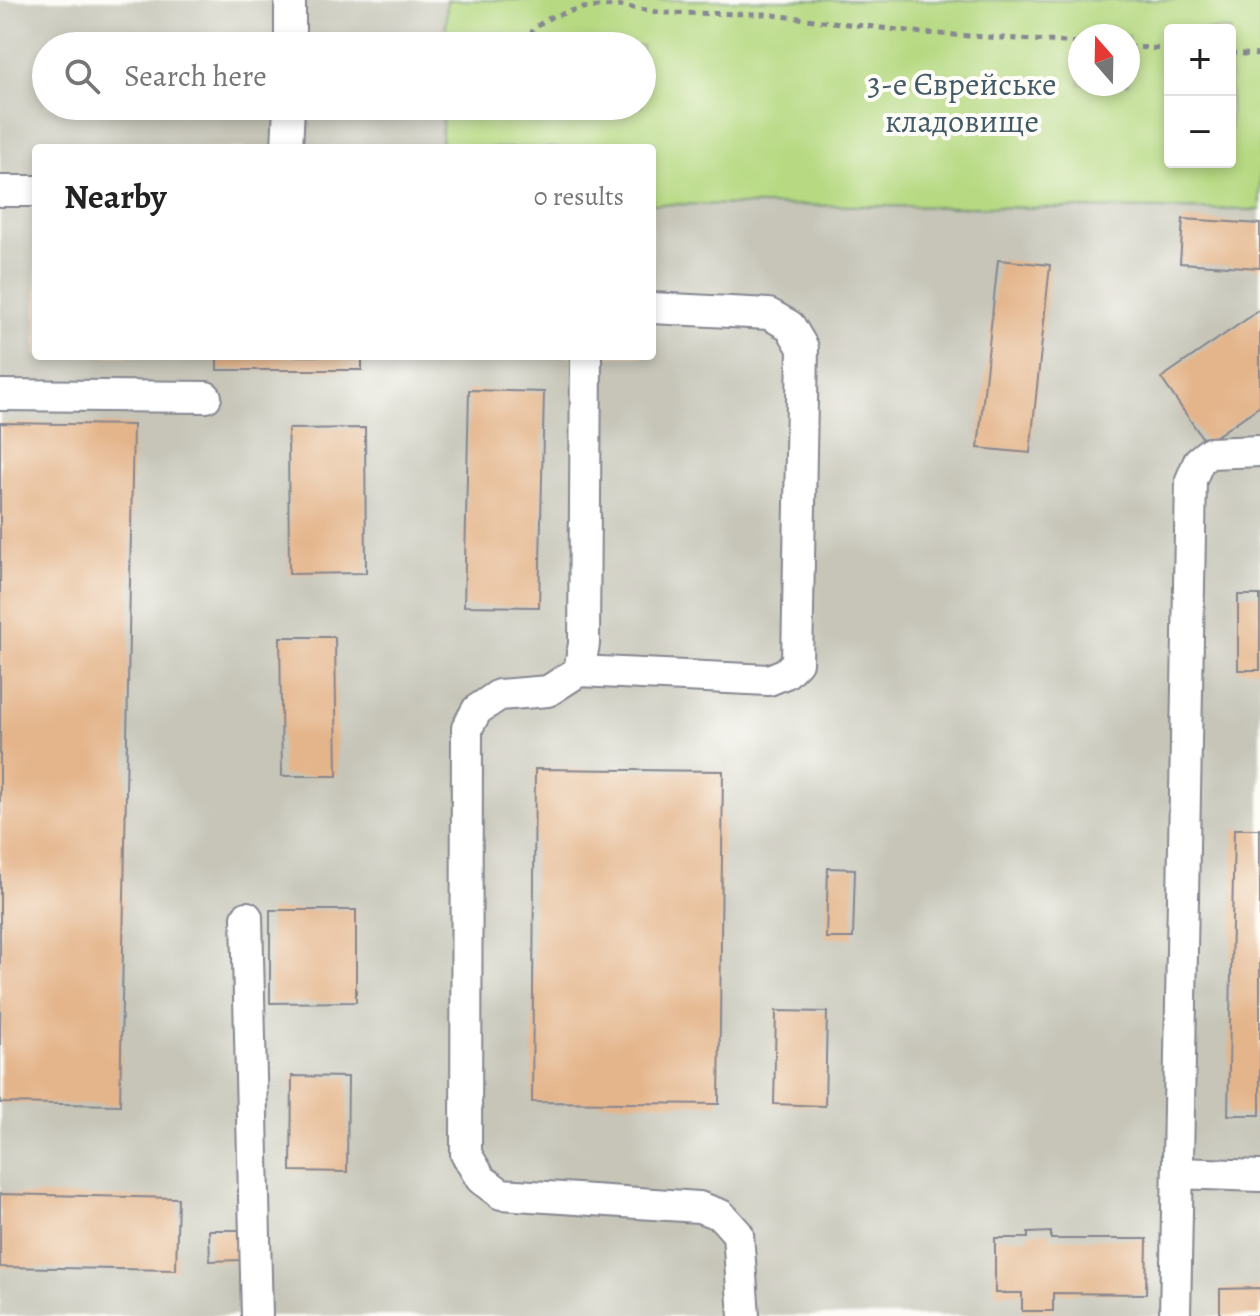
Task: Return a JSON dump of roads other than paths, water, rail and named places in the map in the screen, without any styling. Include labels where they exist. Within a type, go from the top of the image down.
[{"type":"lane","points":[[290,0],[290,32]]},
{"type":"lane","points":[[287,144],[288,120]]},
{"type":"lane","points":[[0,191],[32,191]]},
{"type":"lane","points":[[656,308],[769,314],[790,326],[803,348],[797,662],[786,673],[769,680],[579,671],[548,691],[499,695],[477,710],[467,728],[466,1154],[481,1179],[501,1194],[699,1207],[721,1215],[738,1234],[744,1316]]},
{"type":"lane","points":[[579,671],[584,644],[586,360]]},
{"type":"lane","points":[[0,395],[206,397]]},
{"type":"lane","points":[[1175,1316],[1191,480],[1199,461],[1209,453],[1260,451]]},
{"type":"lane","points":[[247,917],[257,1316]]},
{"type":"lane","points":[[1179,1173],[1260,1176]]},
{"type":"park label","name":"3-е Єврейське кладовище","points":[[962,102]]}]
